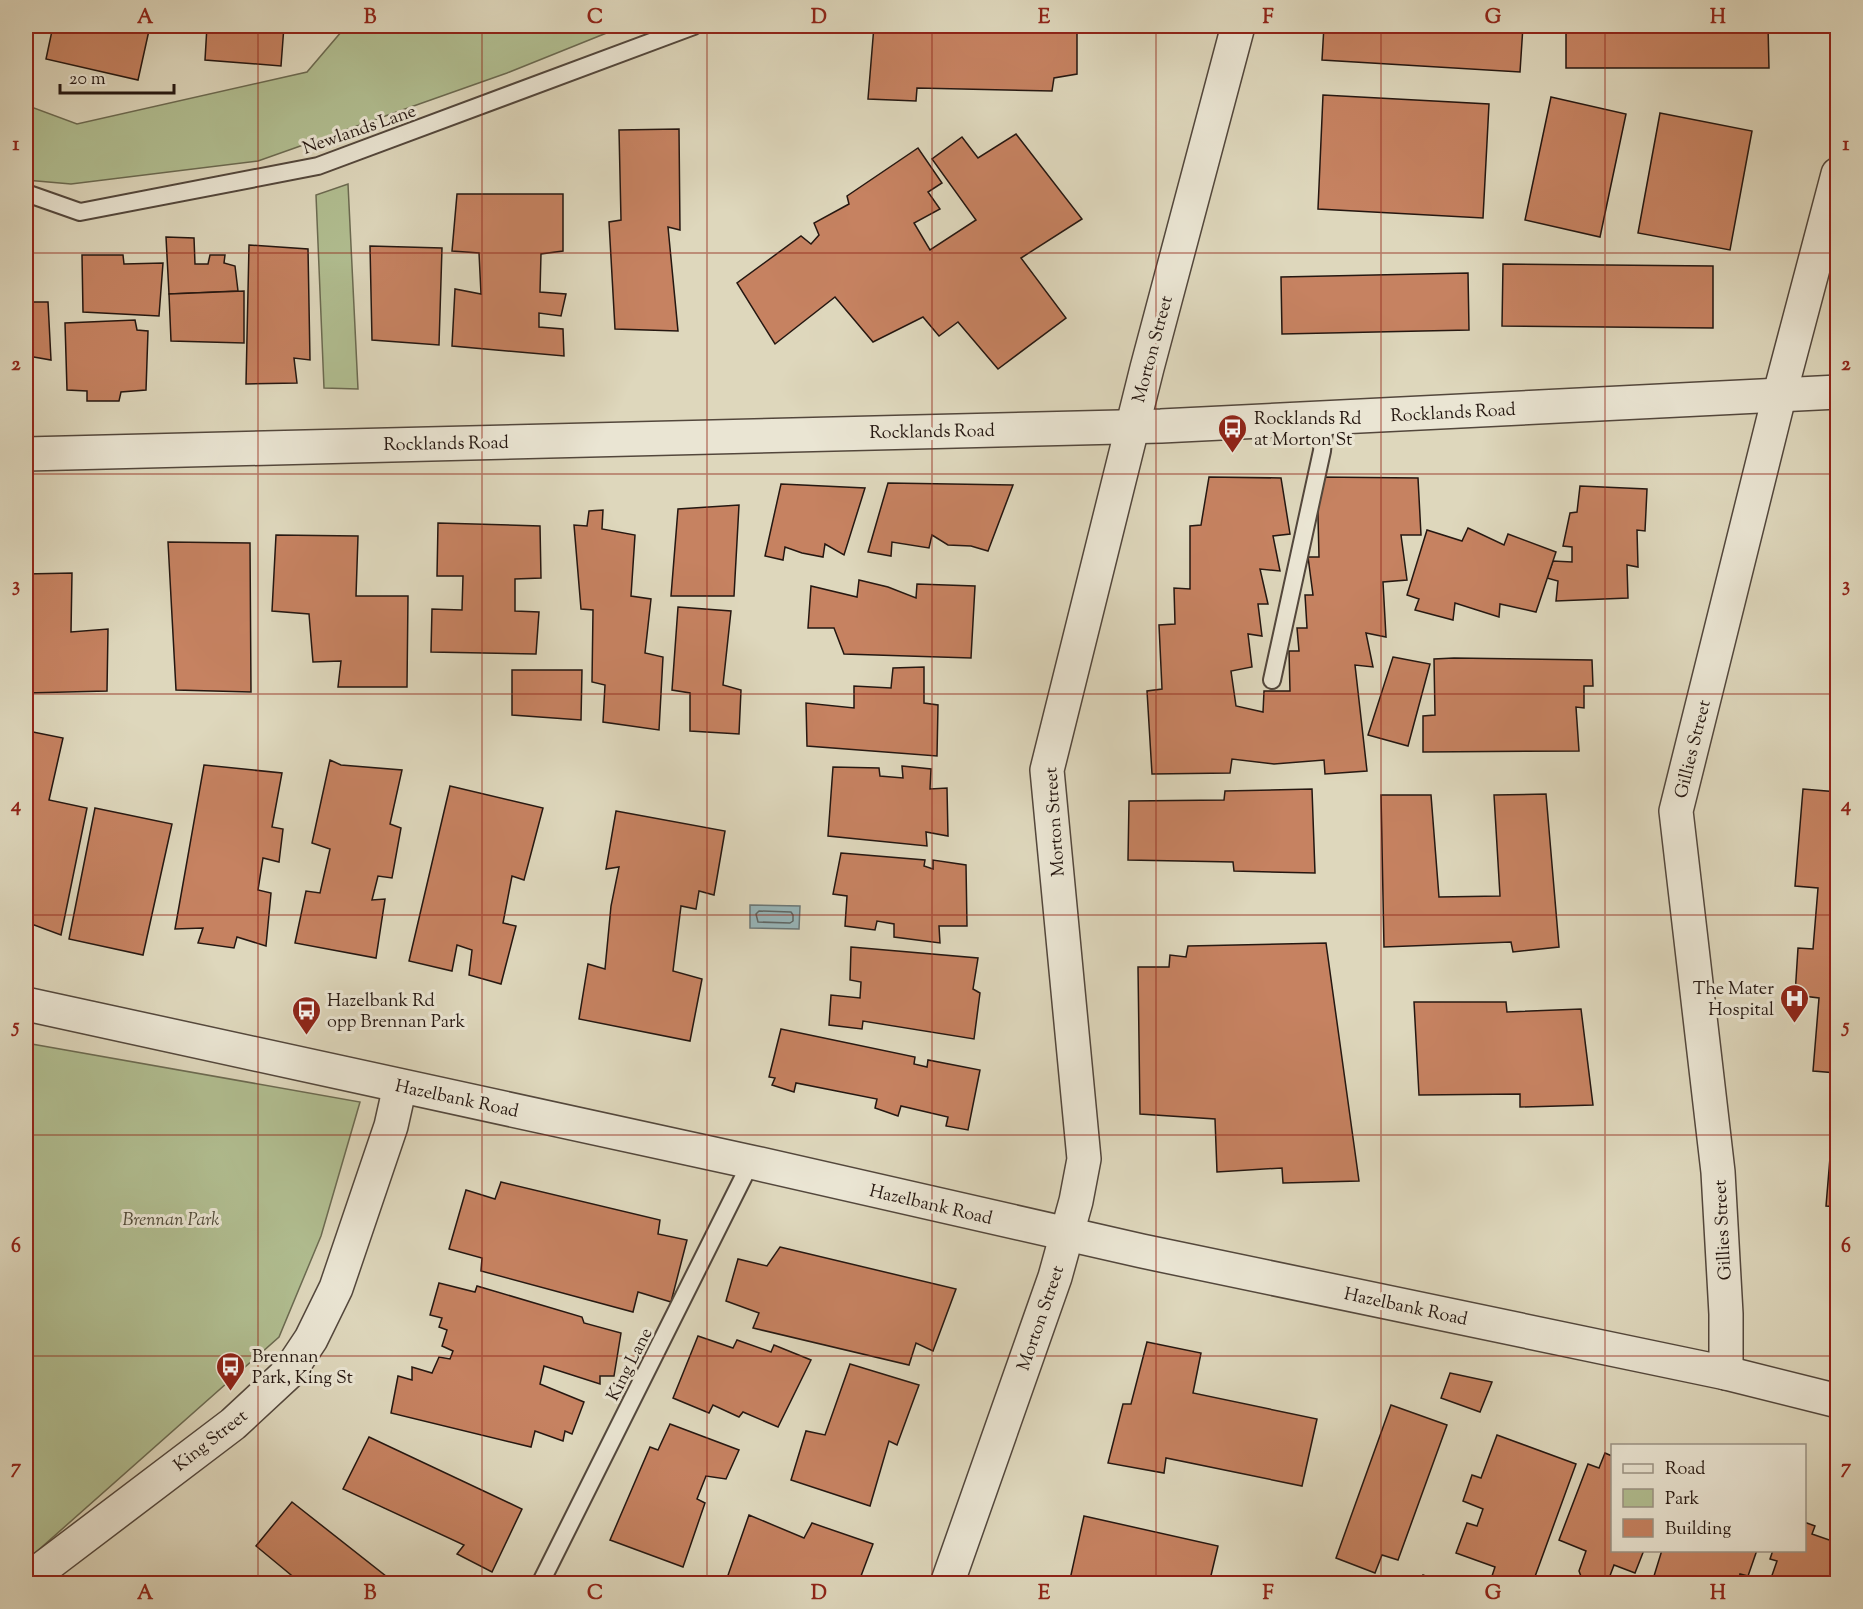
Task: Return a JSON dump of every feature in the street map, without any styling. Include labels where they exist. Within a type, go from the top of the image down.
[{"type":"street","name":"Morton Street","points":[[947,1584],[1056,1277],[1076,1201],[1084,1159],[1047,770],[1133,426],[1238,26]]},
{"type":"street","name":"Gillies Street","points":[[1726,1373],[1726,1314],[1718,1172],[1676,811],[1779,397],[1838,174]]},
{"type":"street","name":"Rocklands Road","points":[[26,454],[1133,426],[1779,397],[1838,392]]},
{"type":"street","name":"Hazelbank Road","points":[[26,1004],[751,1162],[1067,1234],[1726,1373],[1838,1401]]},
{"type":"street","name":"King Street","points":[[26,1581],[233,1424],[289,1372],[311,1339],[336,1288],[391,1126],[400,1086]]},
{"type":"lane","name":"Newlands Lane","points":[[26,193],[80,212],[318,166],[694,26]]},
{"type":"lane","points":[[1272,681],[1322,451],[1325,418]]},
{"type":"lane","name":"King Lane","points":[[540,1584],[751,1162]]},
{"type":"green space","points":[[359,26],[624,26],[507,73],[258,161],[71,184],[26,180],[26,105],[77,124],[307,72],[342,31]]},
{"type":"green space","points":[[348,184],[358,389],[324,388],[316,195]]},
{"type":"green space","name":"Brennan Park","points":[[26,1043],[360,1102],[321,1236],[279,1337],[26,1561]]},
{"type":"water","points":[[750,905],[800,906],[799,929],[750,928]]},
{"type":"building","points":[[53,26],[150,26],[138,80],[46,59]]},
{"type":"building","points":[[207,26],[284,26],[281,66],[205,60]]},
{"type":"building","points":[[874,26],[1058,26],[1057,29],[1077,29],[1077,74],[1054,78],[1052,91],[917,88],[916,101],[868,99]]},
{"type":"building","points":[[1324,26],[1523,26],[1520,72],[1322,60]]},
{"type":"building","points":[[1566,26],[1768,26],[1769,68],[1566,68]]},
{"type":"building","points":[[1323,95],[1489,104],[1483,218],[1318,209]]},
{"type":"building","points":[[1551,97],[1626,114],[1600,237],[1525,220]]},
{"type":"building","points":[[1660,113],[1752,131],[1730,250],[1638,233]]},
{"type":"building","points":[[679,129],[680,230],[668,227],[678,331],[615,329],[609,222],[621,220],[619,130]]},
{"type":"building","points":[[1016,134],[1082,219],[1021,258],[1066,318],[998,369],[958,322],[939,336],[923,317],[873,342],[835,297],[775,344],[737,283],[801,236],[811,244],[819,235],[814,223],[849,204],[847,196],[918,148],[942,183],[928,192],[940,209],[914,223],[930,250],[976,220],[932,159],[962,137],[978,158]]},
{"type":"building","points":[[457,194],[563,194],[563,251],[541,254],[540,292],[566,294],[561,316],[539,313],[539,327],[563,329],[564,356],[452,346],[455,289],[481,294],[479,253],[452,251]]},
{"type":"building","points":[[166,237],[194,238],[195,264],[208,264],[210,255],[225,255],[224,263],[235,266],[238,291],[169,294]]},
{"type":"building","points":[[249,245],[308,249],[310,360],[294,358],[297,383],[246,384]]},
{"type":"building","points":[[370,246],[442,248],[439,345],[372,340]]},
{"type":"building","points":[[82,255],[123,255],[124,264],[163,263],[159,316],[83,312]]},
{"type":"building","points":[[1503,264],[1713,266],[1713,328],[1502,326]]},
{"type":"building","points":[[1468,273],[1469,330],[1282,334],[1281,277]]},
{"type":"building","points":[[244,291],[244,343],[171,341],[169,294]]},
{"type":"building","points":[[26,302],[48,302],[51,360],[28,356],[33,367],[26,367]]},
{"type":"building","points":[[135,320],[137,330],[148,331],[146,390],[121,392],[119,401],[87,401],[87,391],[67,390],[65,323]]},
{"type":"building","points":[[1209,477],[1281,478],[1290,534],[1273,536],[1280,571],[1260,569],[1268,604],[1258,604],[1262,636],[1248,634],[1252,667],[1231,671],[1236,706],[1263,712],[1264,691],[1290,691],[1289,651],[1299,651],[1297,628],[1307,628],[1305,595],[1313,595],[1308,557],[1319,557],[1317,477],[1418,478],[1421,535],[1401,535],[1407,580],[1383,582],[1386,637],[1366,633],[1373,667],[1355,665],[1367,771],[1325,774],[1324,760],[1274,764],[1232,759],[1230,773],[1152,774],[1147,691],[1162,689],[1159,625],[1175,624],[1174,588],[1190,589],[1190,526],[1201,525]]},
{"type":"building","points":[[888,483],[1013,485],[988,551],[971,546],[948,545],[932,535],[929,548],[892,542],[891,556],[868,552]]},
{"type":"building","points":[[781,484],[865,488],[844,555],[825,544],[823,557],[785,547],[783,560],[765,556]]},
{"type":"building","points":[[1580,486],[1647,489],[1645,531],[1637,530],[1638,567],[1627,565],[1628,598],[1556,601],[1558,581],[1547,578],[1553,561],[1572,562],[1572,547],[1563,546],[1570,513],[1577,512]]},
{"type":"building","points":[[739,505],[734,596],[671,596],[678,509]]},
{"type":"building","points":[[603,510],[602,529],[635,535],[631,596],[651,599],[645,653],[663,657],[659,730],[603,722],[605,685],[592,682],[593,610],[581,609],[574,525],[587,526],[589,511]]},
{"type":"building","points":[[438,523],[540,526],[541,578],[515,579],[515,611],[539,612],[536,654],[431,652],[432,609],[462,610],[463,576],[437,576]]},
{"type":"building","points":[[1468,528],[1504,545],[1508,534],[1556,552],[1536,612],[1500,604],[1499,617],[1455,603],[1453,620],[1415,610],[1419,599],[1407,595],[1427,530],[1462,541]]},
{"type":"building","points":[[276,535],[358,536],[356,596],[408,596],[407,687],[338,687],[341,661],[313,662],[309,614],[272,611]]},
{"type":"building","points":[[168,542],[250,543],[251,692],[176,690]]},
{"type":"building","points":[[72,573],[71,632],[108,629],[107,691],[26,693],[26,574]]},
{"type":"building","points":[[859,580],[888,587],[916,598],[917,584],[975,586],[971,658],[844,654],[834,628],[808,628],[811,586],[857,597]]},
{"type":"building","points":[[678,607],[731,611],[723,685],[741,690],[739,734],[690,731],[690,693],[672,690]]},
{"type":"building","points":[[1393,657],[1430,664],[1408,746],[1368,735]]},
{"type":"building","points":[[1434,659],[1592,660],[1593,686],[1584,686],[1584,708],[1576,707],[1579,751],[1423,752],[1423,716],[1435,715]]},
{"type":"building","points":[[924,667],[924,703],[938,705],[937,756],[807,746],[806,703],[854,708],[854,686],[891,688],[893,668]]},
{"type":"building","points":[[512,670],[582,670],[581,720],[512,715]]},
{"type":"building","points":[[28,731],[63,738],[49,800],[87,808],[61,935],[26,922],[26,742]]},
{"type":"building","points":[[330,760],[341,765],[402,770],[390,824],[401,828],[392,878],[378,876],[372,900],[385,899],[376,958],[295,943],[306,891],[320,893],[330,849],[312,843]]},
{"type":"building","points":[[204,765],[282,773],[272,827],[283,829],[279,862],[263,858],[258,890],[271,893],[266,946],[237,937],[234,948],[198,943],[203,928],[175,929]]},
{"type":"building","points":[[902,766],[931,769],[930,789],[947,788],[948,836],[926,832],[927,846],[828,836],[833,767],[879,768],[880,776],[903,778]]},
{"type":"building","points":[[450,786],[543,808],[524,880],[512,876],[503,923],[516,926],[501,984],[469,975],[472,950],[457,945],[452,971],[409,961]]},
{"type":"building","points":[[1312,789],[1315,873],[1234,871],[1233,862],[1128,860],[1129,801],[1224,800],[1225,791]]},
{"type":"building","points":[[1803,789],[1838,792],[1838,1207],[1826,1206],[1837,1073],[1813,1071],[1819,998],[1795,995],[1798,948],[1813,949],[1818,888],[1795,886]]},
{"type":"building","points":[[1546,794],[1559,947],[1513,952],[1511,942],[1384,947],[1381,795],[1431,795],[1439,897],[1500,896],[1494,795]]},
{"type":"building","points":[[95,808],[172,824],[143,955],[69,939]]},
{"type":"building","points":[[616,811],[725,831],[714,895],[699,891],[696,909],[681,906],[673,971],[702,979],[690,1041],[579,1019],[588,964],[605,969],[611,906],[619,867],[606,869]]},
{"type":"building","points":[[841,853],[925,860],[924,866],[933,869],[933,860],[966,865],[967,926],[939,926],[940,943],[894,937],[894,924],[877,921],[875,930],[845,926],[847,896],[833,894]]},
{"type":"building","points":[[1326,943],[1359,1181],[1283,1183],[1282,1168],[1217,1172],[1215,1119],[1140,1114],[1138,967],[1169,967],[1170,955],[1186,957],[1188,946]]},
{"type":"building","points":[[851,947],[978,958],[973,989],[980,993],[974,1039],[863,1021],[862,1029],[829,1025],[831,995],[860,998],[861,982],[850,980]]},
{"type":"building","points":[[1414,1002],[1506,1002],[1507,1012],[1581,1009],[1593,1105],[1520,1107],[1520,1094],[1419,1095]]},
{"type":"building","points":[[781,1029],[915,1057],[914,1064],[927,1067],[928,1060],[980,1070],[968,1130],[946,1126],[948,1117],[901,1106],[898,1116],[875,1108],[877,1099],[796,1083],[794,1092],[772,1085],[775,1078],[769,1077]]},
{"type":"building","points":[[501,1182],[660,1220],[658,1234],[687,1240],[671,1302],[638,1292],[633,1312],[481,1271],[482,1258],[449,1249],[466,1190],[495,1199]]},
{"type":"building","points":[[780,1247],[956,1289],[933,1351],[916,1343],[909,1365],[753,1328],[759,1313],[726,1301],[738,1259],[767,1266]]},
{"type":"building","points":[[439,1283],[475,1292],[477,1286],[582,1317],[584,1323],[621,1333],[614,1376],[600,1376],[600,1384],[544,1366],[540,1384],[584,1402],[572,1434],[565,1431],[563,1441],[535,1431],[531,1447],[391,1413],[398,1376],[412,1380],[412,1367],[432,1373],[439,1357],[450,1359],[453,1351],[442,1346],[447,1330],[439,1327],[442,1318],[430,1315]]},
{"type":"building","points":[[698,1336],[733,1348],[737,1340],[771,1352],[774,1345],[811,1360],[778,1427],[743,1412],[739,1417],[713,1405],[709,1413],[673,1398]]},
{"type":"building","points":[[1147,1342],[1201,1353],[1193,1393],[1317,1419],[1302,1486],[1166,1458],[1164,1473],[1108,1463],[1123,1404],[1131,1404]]},
{"type":"building","points":[[850,1364],[919,1385],[897,1445],[889,1441],[870,1506],[791,1480],[806,1431],[825,1435]]},
{"type":"building","points":[[1450,1373],[1492,1382],[1480,1412],[1441,1398]]},
{"type":"building","points":[[1391,1405],[1447,1425],[1398,1560],[1382,1555],[1375,1573],[1336,1558]]},
{"type":"building","points":[[670,1424],[739,1450],[726,1479],[706,1476],[697,1499],[705,1503],[683,1567],[610,1540],[650,1447],[658,1450]]},
{"type":"building","points":[[1497,1435],[1576,1464],[1533,1582],[1523,1579],[1521,1584],[1512,1584],[1492,1576],[1495,1567],[1456,1553],[1467,1523],[1477,1526],[1483,1509],[1463,1501],[1472,1475],[1481,1478]]},
{"type":"building","points":[[369,1437],[522,1509],[492,1572],[457,1554],[464,1545],[343,1489]]},
{"type":"building","points":[[1605,1453],[1611,1456],[1611,1552],[1643,1552],[1635,1573],[1614,1565],[1608,1581],[1595,1584],[1582,1579],[1579,1571],[1586,1551],[1559,1540],[1588,1464],[1599,1468]]},
{"type":"building","points":[[292,1502],[396,1584],[302,1584],[256,1546]]},
{"type":"building","points":[[749,1515],[804,1538],[812,1523],[873,1544],[858,1584],[733,1584],[726,1581]]},
{"type":"building","points":[[1084,1516],[1218,1546],[1209,1584],[1069,1584]]},
{"type":"building","points":[[1806,1523],[1815,1526],[1812,1534],[1838,1543],[1838,1584],[1769,1584],[1777,1561],[1770,1559],[1772,1552],[1806,1552]]},
{"type":"building","points":[[1661,1552],[1756,1552],[1748,1576],[1740,1574],[1737,1584],[1710,1584],[1690,1576],[1687,1584],[1676,1584],[1654,1576]]},
{"type":"building","points":[[1423,1575],[1446,1584],[1420,1584]]},
{"type":"place","name":"Rocklands Rd at Morton St","points":[[1233,454]]},
{"type":"place","name":"The Mater Hospital","points":[[1795,1024]]},
{"type":"place","name":"Hazelbank Rd opp Brennan Park","points":[[306,1036]]},
{"type":"place","name":"Brennan Park, King St","points":[[231,1392]]}]
